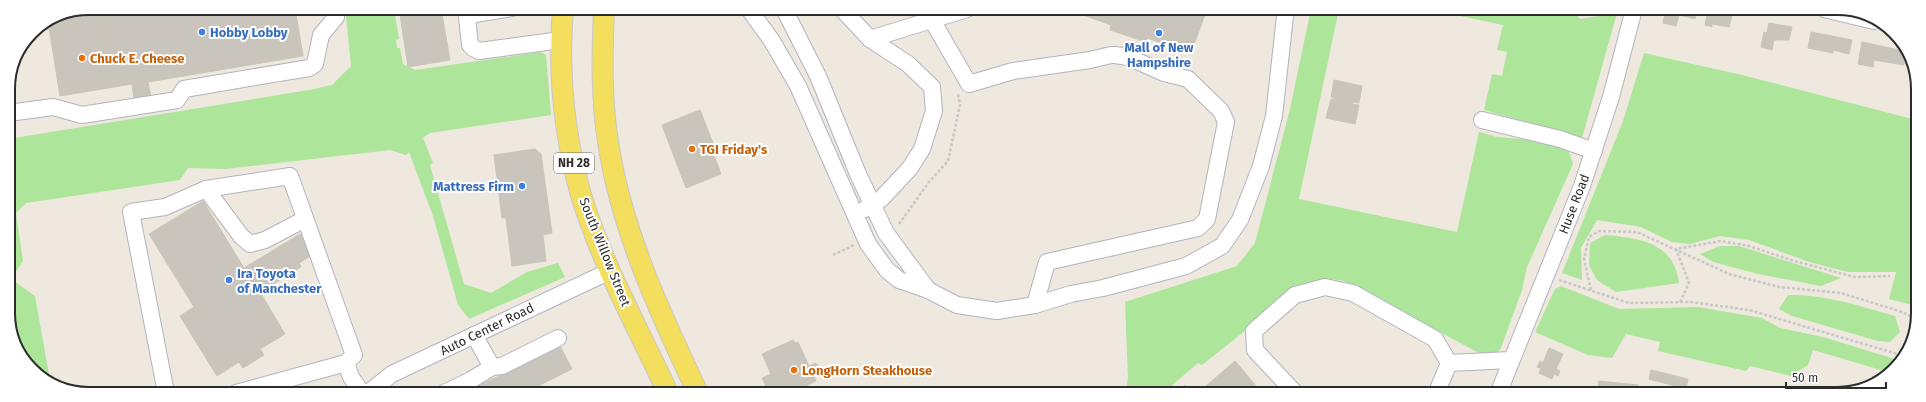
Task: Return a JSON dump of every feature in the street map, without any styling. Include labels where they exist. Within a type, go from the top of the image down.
[{"type":"main road","name":"South Willow Street","points":[[563,15],[561,40],[563,92],[581,195],[610,271],[665,387]]},
{"type":"main road","name":"NH 28","points":[[604,15],[603,88],[609,149],[616,180],[631,235],[652,293],[695,387]]},
{"type":"street","points":[[15,112],[54,107],[82,115],[176,100],[184,89],[309,68],[315,64],[321,35],[336,15]]},
{"type":"street","points":[[472,15],[467,17],[470,45],[480,51],[561,40]]},
{"type":"street","points":[[753,15],[772,42],[798,86],[868,244],[887,270],[898,280],[928,290],[957,305],[997,311],[1035,305],[1071,294],[1103,288],[1186,266],[1222,246],[1240,220],[1261,166],[1274,116],[1285,15]]},
{"type":"street","points":[[787,15],[818,76],[886,233],[928,290]]},
{"type":"street","points":[[848,15],[870,39],[908,64],[932,87],[934,111],[922,149],[910,168],[873,205],[854,214]]},
{"type":"street","points":[[870,39],[948,15]]},
{"type":"street","name":"Huse Road","points":[[1501,387],[1576,201],[1594,151],[1611,98],[1632,15]]},
{"type":"street","points":[[932,20],[969,84],[1013,71],[1115,55],[1128,57],[1164,73],[1188,79],[1221,111],[1226,122],[1207,219],[1198,228],[1048,262],[1035,305]]},
{"type":"street","points":[[1482,120],[1560,139],[1594,151]]},
{"type":"street","points":[[165,387],[131,212],[165,207],[206,189],[290,176],[354,355],[346,363],[258,387]]},
{"type":"street","points":[[206,189],[241,236],[250,244],[265,240],[305,219]]},
{"type":"street","name":"Auto Center Road","points":[[376,387],[392,374],[610,271]]},
{"type":"street","points":[[1289,387],[1255,350],[1254,331],[1295,295],[1325,287],[1352,293],[1435,339],[1449,363]]},
{"type":"street","points":[[474,335],[492,367]]},
{"type":"street","points":[[456,387],[492,367],[502,366],[558,338]]},
{"type":"street","points":[[1449,363],[1511,360]]},
{"type":"street","points":[[346,363],[351,377],[358,387]]},
{"type":"street","points":[[1439,387],[1449,363]]},
{"type":"path","points":[[899,224],[928,182],[948,161],[960,105],[957,90]]},
{"type":"path","points":[[1591,290],[1584,259],[1589,237],[1599,231],[1637,232],[1729,274],[1780,288],[1841,293],[1902,312],[1911,316]]},
{"type":"path","points":[[1676,249],[1722,241],[1749,246],[1794,261],[1856,277],[1890,276]]},
{"type":"path","points":[[832,255],[855,244]]},
{"type":"path","points":[[1676,249],[1689,283],[1680,302]]},
{"type":"path","points":[[1545,276],[1629,303],[1691,302],[1749,310],[1898,354]]},
{"type":"green space","points":[[395,15],[399,39],[396,40],[397,48],[400,48],[403,64],[415,70],[541,52],[546,55],[551,115],[430,133],[423,138],[433,163],[430,165],[464,284],[491,293],[527,272],[558,263],[565,277],[469,319],[458,305],[433,216],[409,152],[406,155],[390,150],[226,169],[188,168],[180,180],[26,203],[16,213],[23,261],[15,273],[15,138],[332,85],[351,66],[346,16]]},
{"type":"green space","points":[[1310,15],[1338,15],[1299,199],[1457,232],[1479,132],[1497,137],[1545,141],[1569,152],[1573,164],[1527,267],[1522,290],[1501,348],[1496,354],[1481,354],[1344,281],[1332,279],[1305,283],[1202,365],[1198,363],[1170,387],[1127,387],[1128,377],[1125,302],[1237,266],[1255,243],[1290,109]]},
{"type":"green space","points":[[1456,15],[1577,15],[1580,19],[1605,15],[1616,15],[1582,138],[1484,110],[1492,74],[1502,76],[1507,52],[1497,50],[1503,25]]},
{"type":"green space","points":[[1644,53],[1742,75],[1911,119],[1911,305],[1889,299],[1896,272],[1848,272],[1809,262],[1749,240],[1720,236],[1690,244],[1672,242],[1641,227],[1597,220],[1581,248],[1582,280],[1562,273],[1623,121]]},
{"type":"green space","points":[[1605,235],[1630,238],[1653,245],[1670,259],[1676,269],[1679,283],[1616,292],[1597,280],[1589,265],[1590,243]]},
{"type":"green space","points":[[1720,246],[1739,246],[1841,278],[1821,286],[1758,274],[1713,262],[1700,254]]},
{"type":"green space","points":[[15,282],[35,296],[49,375],[30,358],[19,337],[16,327]]},
{"type":"green space","points":[[1561,286],[1619,309],[1698,307],[1762,318],[1780,328],[1823,337],[1895,359],[1879,374],[1881,370],[1813,350],[1808,365],[1791,376],[1750,366],[1746,371],[1658,351],[1660,342],[1626,334],[1612,358],[1588,355],[1535,332],[1555,289]]},
{"type":"green space","points":[[1788,295],[1815,296],[1856,305],[1895,316],[1900,332],[1890,342],[1878,341],[1792,316],[1779,309]]},
{"type":"building","name":"Chuck E. Cheese","points":[[102,15],[114,87],[60,96],[49,27],[65,19],[75,16]]},
{"type":"building","name":"Hobby Lobby","points":[[102,15],[296,15],[303,56],[148,82],[151,97],[134,99],[132,84],[114,87]]},
{"type":"building","points":[[400,15],[442,15],[450,60],[408,67]]},
{"type":"building","name":"Mall of New Hampshire","points":[[1083,15],[1205,15],[1191,53],[1147,38],[1146,42],[1110,30],[1111,25]]},
{"type":"building","points":[[1665,15],[1679,15],[1676,26],[1663,23]]},
{"type":"building","points":[[1679,15],[1696,15],[1695,19]]},
{"type":"building","points":[[1707,15],[1732,15],[1729,27],[1712,24],[1712,27],[1705,25]]},
{"type":"building","points":[[1769,23],[1792,27],[1789,40],[1774,40],[1772,50],[1761,47],[1764,32],[1767,33]]},
{"type":"building","points":[[1811,32],[1852,40],[1849,54],[1833,50],[1833,53],[1808,48]]},
{"type":"building","points":[[1862,42],[1899,50],[1905,60],[1904,65],[1874,60],[1873,67],[1858,64]]},
{"type":"building","points":[[1334,80],[1362,86],[1359,103],[1352,102],[1352,104],[1359,105],[1355,124],[1326,118],[1331,99],[1342,101],[1331,97]]},
{"type":"building","name":"TGI Friday's","points":[[700,110],[715,148],[712,150],[721,174],[686,188],[662,125]]},
{"type":"building","name":"Mattress Firm","points":[[535,149],[541,154],[552,233],[543,235],[546,261],[512,266],[506,218],[502,218],[494,155]]},
{"type":"building","name":"Ira Toyota of Manchester","points":[[203,201],[244,268],[300,234],[312,255],[299,263],[301,267],[260,292],[285,334],[260,349],[264,355],[243,368],[239,362],[217,376],[180,316],[194,307],[149,234]]},
{"type":"building","name":"LongHorn Steakhouse","points":[[793,340],[795,343],[798,342],[809,366],[816,363],[821,373],[814,376],[816,381],[804,387],[766,387],[762,378],[771,374],[762,354]]},
{"type":"building","points":[[560,346],[572,369],[536,387],[476,387]]},
{"type":"building","points":[[1549,348],[1563,354],[1556,369],[1560,371],[1558,376],[1554,374],[1552,379],[1539,373],[1541,368],[1537,367],[1540,361],[1543,363]]},
{"type":"building","points":[[1235,361],[1257,387],[1205,387]]},
{"type":"building","points":[[1651,370],[1688,379],[1686,387],[1679,387],[1649,379]]},
{"type":"building","points":[[1599,381],[1638,385],[1638,387],[1598,387]]},
{"type":"place","name":"Hobby Lobby","points":[[202,32]]},
{"type":"place","name":"Mall of New Hampshire","points":[[1159,33]]},
{"type":"place","name":"Chuck E. Cheese","points":[[82,58]]},
{"type":"place","name":"TGI Friday's","points":[[692,149]]},
{"type":"place","name":"Mattress Firm","points":[[522,186]]},
{"type":"place","name":"Ira Toyota of Manchester","points":[[229,280]]},
{"type":"place","name":"LongHorn Steakhouse","points":[[794,370]]}]
